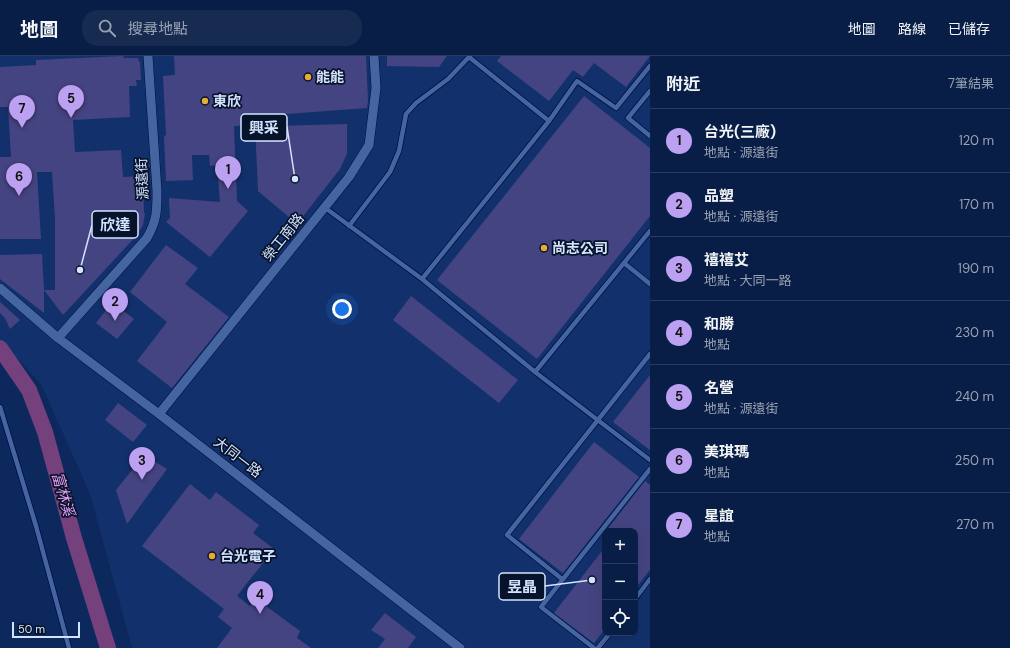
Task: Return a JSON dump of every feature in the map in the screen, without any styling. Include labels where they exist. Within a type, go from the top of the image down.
[{"type":"street","name":"源遠街","points":[[58,338],[147,238],[154,224],[157,210],[157,191],[148,56]]},
{"type":"street","name":"榮工南路","points":[[159,414],[324,207],[349,178],[369,145],[376,88],[374,56]]},
{"type":"street","name":"大同一路","points":[[0,288],[58,338],[159,414],[460,648]]},
{"type":"lane","points":[[349,226],[390,172],[399,151],[406,114],[416,103],[448,79],[469,57],[549,121]]},
{"type":"lane","points":[[422,279],[549,121],[578,81],[616,108],[650,66]]},
{"type":"lane","points":[[650,91],[628,118],[650,136]]},
{"type":"lane","points":[[324,207],[422,279],[535,372],[650,460]]},
{"type":"lane","points":[[535,372],[650,231]]},
{"type":"lane","points":[[624,263],[650,284]]},
{"type":"lane","points":[[562,579],[506,535],[650,354]]},
{"type":"lane","points":[[0,407],[36,526],[69,648]]},
{"type":"lane","points":[[594,648],[541,607],[650,469]]},
{"type":"lane","points":[[638,595],[650,579]]},
{"type":"lane","points":[[598,648],[608,636]]},
{"type":"shaded area","points":[[0,56],[650,56],[650,648],[132,648],[90,494],[41,384],[0,340]]},
{"type":"building","points":[[123,56],[124,58],[138,58],[140,62],[141,80],[136,80],[137,86],[129,86],[130,117],[73,120],[75,152],[121,150],[123,177],[143,176],[145,213],[143,225],[137,235],[63,315],[44,290],[55,290],[55,219],[52,172],[37,172],[41,239],[0,239],[0,157],[11,157],[8,107],[0,107],[0,67],[36,65],[36,60]]},
{"type":"building","points":[[174,56],[366,56],[367,108],[273,115],[273,126],[347,124],[347,154],[340,169],[297,224],[258,191],[255,125],[234,126],[237,201],[248,211],[210,257],[166,222],[170,218],[169,198],[220,202],[217,165],[210,166],[209,155],[192,155],[193,180],[166,181],[164,136],[166,135],[163,76],[175,75]]},
{"type":"building","points":[[387,56],[447,56],[439,67],[387,66]]},
{"type":"building","points":[[501,56],[650,56],[626,87],[594,63],[583,77],[573,70],[549,101],[497,61]]},
{"type":"building","name":"尚志公司","points":[[584,96],[650,148],[650,216],[537,359],[437,280]]},
{"type":"building","points":[[166,245],[198,268],[185,284],[229,317],[172,388],[137,361],[167,322],[130,292]]},
{"type":"building","points":[[42,254],[44,313],[0,279],[0,255]]},
{"type":"building","points":[[411,296],[518,380],[499,403],[393,320]]},
{"type":"building","points":[[0,302],[20,320],[10,329],[5,318],[0,313]]},
{"type":"building","points":[[112,302],[134,319],[117,339],[96,323]]},
{"type":"building","points":[[650,375],[650,450],[613,422]]},
{"type":"building","points":[[118,403],[147,425],[133,442],[105,420]]},
{"type":"building","points":[[594,442],[639,477],[563,573],[519,539]]},
{"type":"building","points":[[144,455],[167,469],[127,524],[116,490]]},
{"type":"building","points":[[645,481],[650,485],[650,570],[638,585],[638,528],[608,528]]},
{"type":"building","name":"台光電子","points":[[190,484],[210,500],[216,492],[259,525],[253,533],[274,549],[237,596],[250,606],[255,598],[300,631],[297,638],[311,648],[217,648],[232,628],[218,617],[224,609],[142,546]]},
{"type":"building","points":[[602,551],[602,633],[594,643],[554,613]]},
{"type":"building","points":[[385,613],[416,637],[408,648],[378,648],[385,639],[371,630]]},
{"type":"waterway","name":"富林溪","points":[[0,348],[29,390],[45,432],[74,538],[108,648]]},
{"type":"place","name":"能能","points":[[308,77]]},
{"type":"place","name":"東欣","points":[[205,101]]},
{"type":"place","name":"名營","points":[[71,118]]},
{"type":"place","name":"星誼","points":[[22,128]]},
{"type":"place","name":"興采","points":[[295,179]]},
{"type":"place","name":"台光(三廠)","points":[[228,189]]},
{"type":"place","name":"美琪瑪","points":[[19,196]]},
{"type":"place","name":"尚志公司","points":[[544,248]]},
{"type":"place","name":"欣達","points":[[80,270]]},
{"type":"place","name":"品塑","points":[[115,321]]},
{"type":"place","name":"禧禧艾","points":[[142,480]]},
{"type":"place","name":"台光電子","points":[[212,556]]},
{"type":"place","name":"昱晶","points":[[592,580]]},
{"type":"place","name":"和勝","points":[[260,614]]}]
